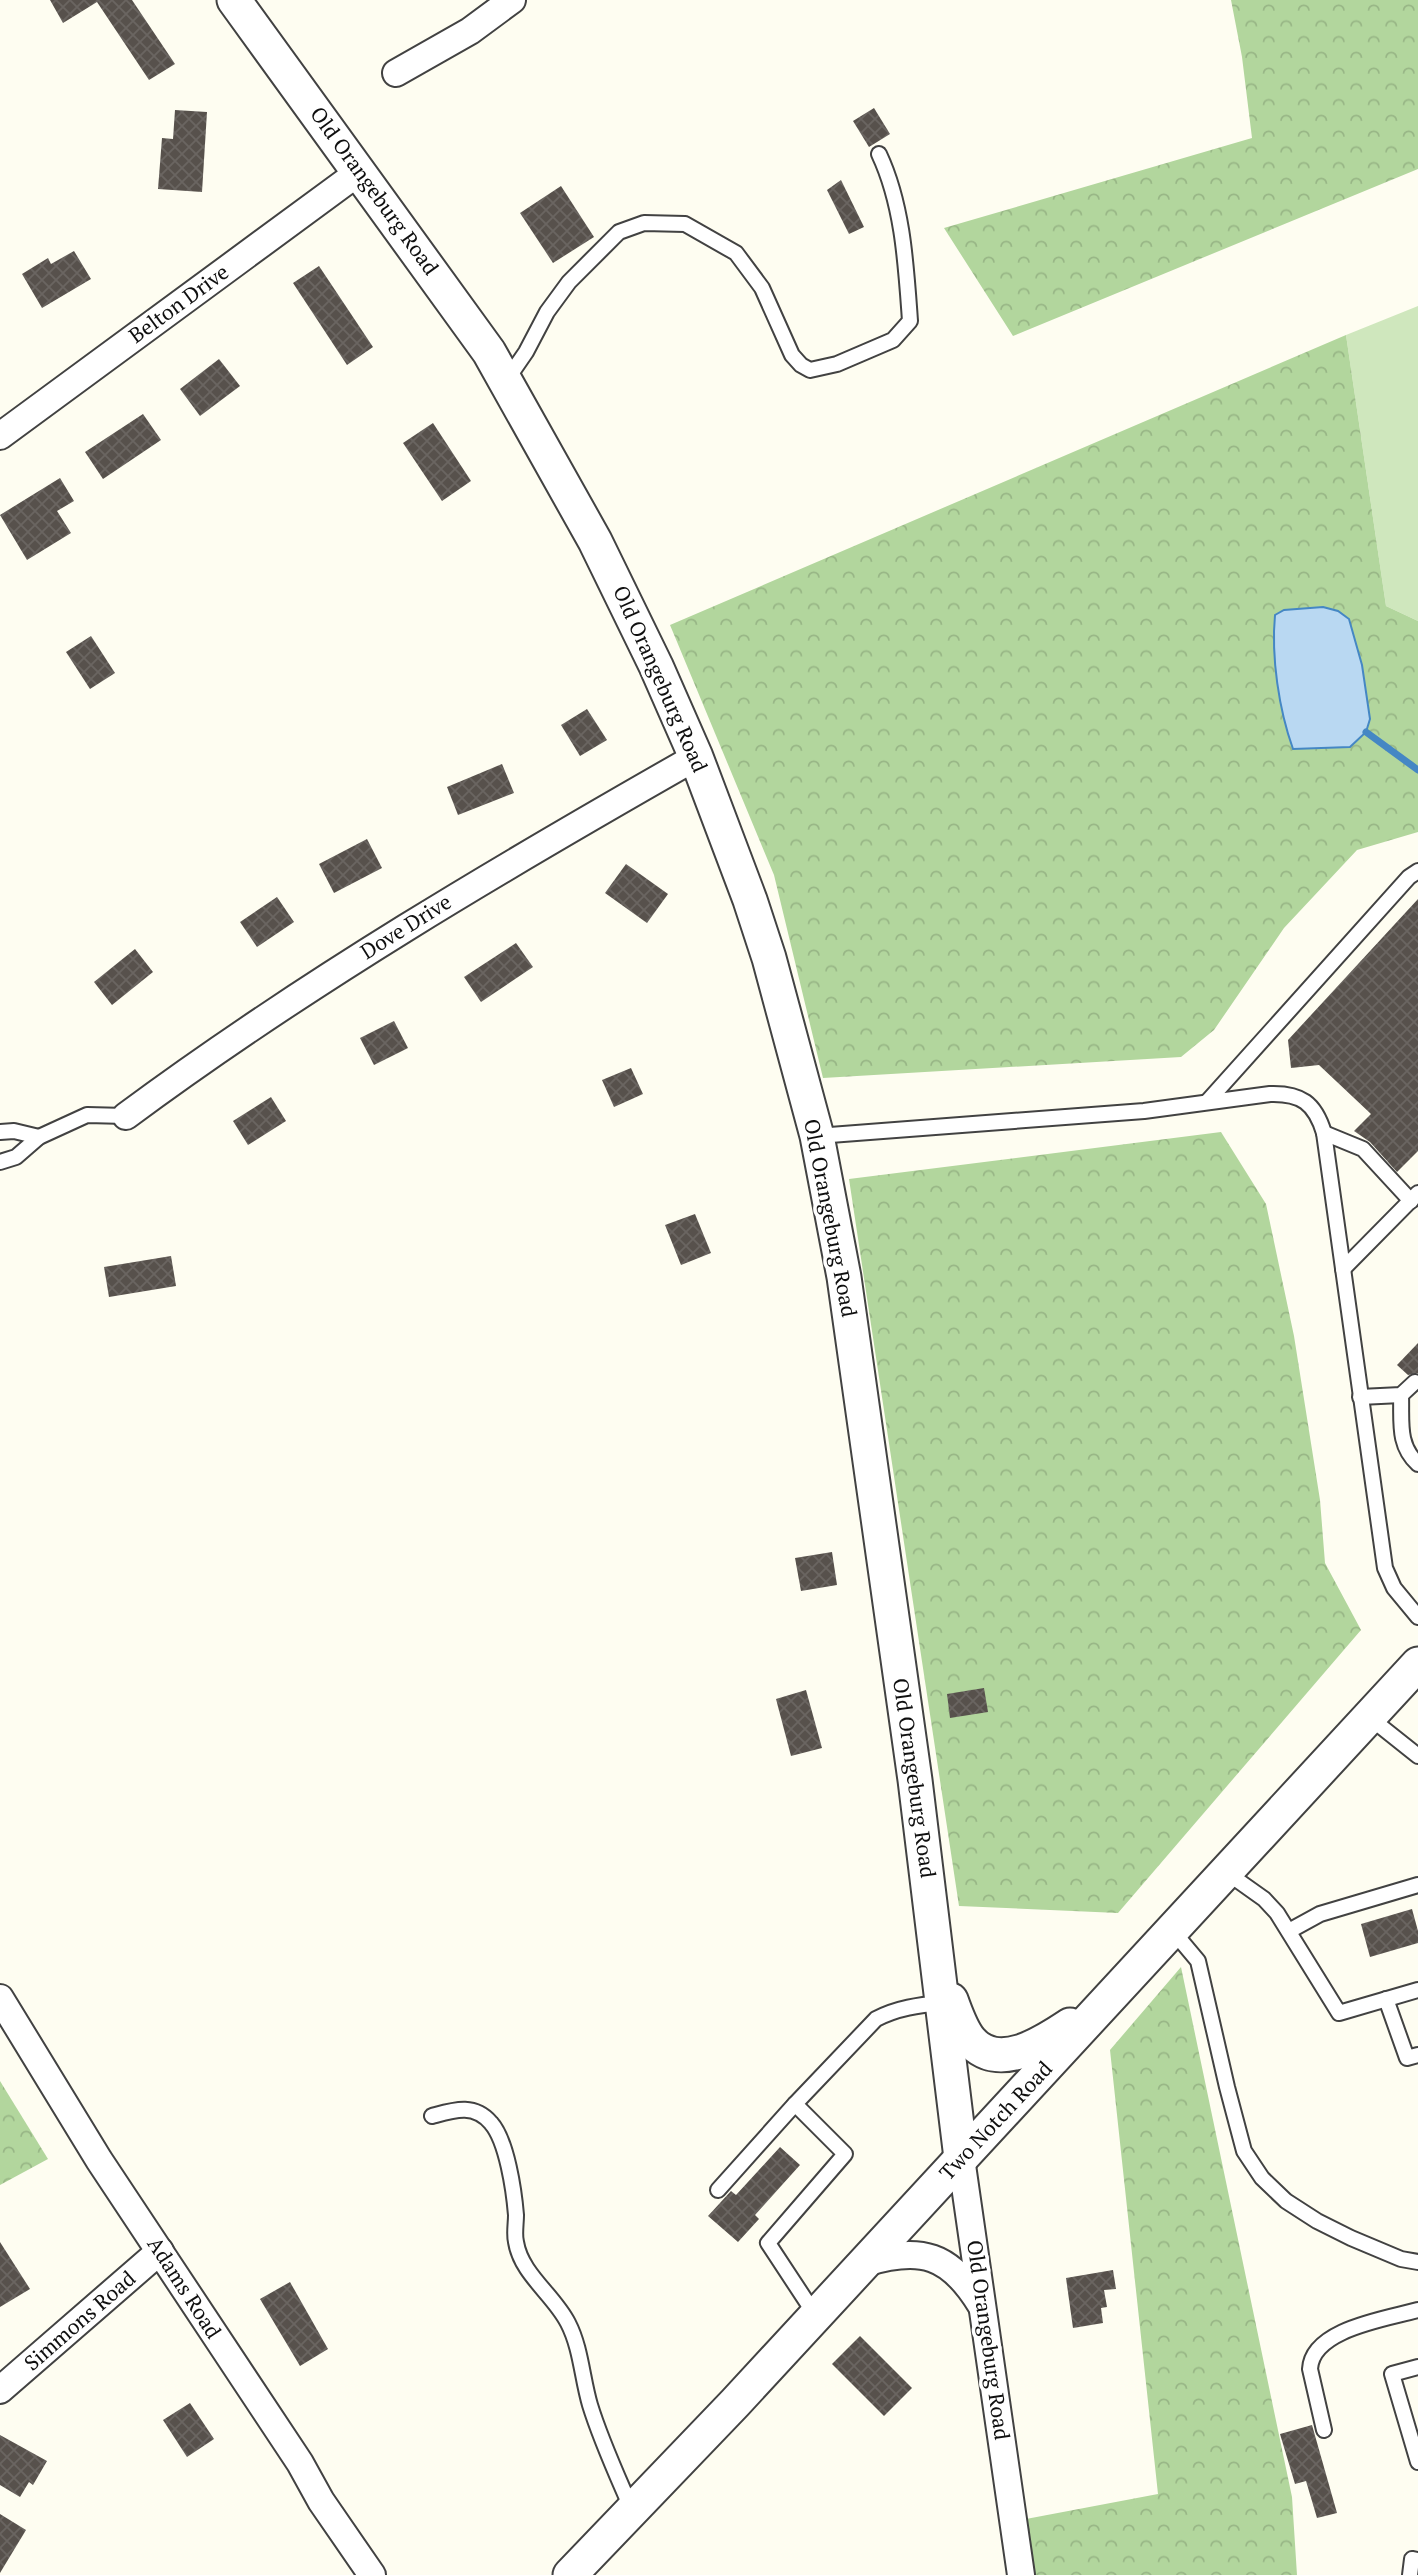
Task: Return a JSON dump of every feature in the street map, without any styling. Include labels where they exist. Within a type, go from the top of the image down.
[{"type":"street","name":"Old Orangeburg Road","points":[[234,0],[489,352],[601,552],[696,757],[769,958],[817,1136],[844,1277],[915,1780],[961,2158],[1021,2575]]},
{"type":"street","points":[[396,73],[470,31],[512,0]]},
{"type":"street","name":"Belton Drive","points":[[0,436],[359,172]]},
{"type":"street","name":"Dove Drive","points":[[126,1116],[287,1003],[464,890],[696,757]]},
{"type":"street","name":"Two Notch Road","points":[[570,2575],[816,2316],[1418,1664]]},
{"type":"street","points":[[940,1986],[970,2039],[981,2050],[994,2054],[1024,2051],[1045,2041],[1105,2003]]},
{"type":"street","name":"Adams Road","points":[[0,1998],[99,2160],[372,2575]]},
{"type":"street","name":"Simmons Road","points":[[0,2390],[160,2251]]},
{"type":"street","points":[[865,2263],[891,2255],[916,2254],[936,2259],[970,2287],[984,2311]]},
{"type":"lane","points":[[506,382],[547,312],[569,282],[619,232],[644,223],[685,224],[736,253],[762,288],[792,355],[810,370],[836,364],[893,340],[910,321],[894,192],[879,154]]},
{"type":"lane","points":[[1208,1102],[1409,877],[1418,871]]},
{"type":"lane","points":[[817,1136],[1144,1111],[1287,1093],[1307,1103],[1320,1121],[1324,1133],[1385,1567],[1394,1588],[1418,1617]]},
{"type":"lane","points":[[0,1162],[16,1157],[39,1137],[87,1115],[126,1116]]},
{"type":"lane","points":[[0,1132],[14,1131],[39,1137]]},
{"type":"lane","points":[[1324,1133],[1363,1149],[1414,1197],[1343,1269]]},
{"type":"lane","points":[[1360,1397],[1401,1395],[1415,1382]]},
{"type":"lane","points":[[1401,1395],[1404,1444],[1406,1452],[1418,1464]]},
{"type":"lane","points":[[1369,1717],[1418,1756]]},
{"type":"lane","points":[[1226,1872],[1264,1899],[1289,1931],[1339,2013],[1418,1990]]},
{"type":"lane","points":[[1289,1931],[1320,1914],[1418,1885]]},
{"type":"lane","points":[[1172,1930],[1198,1961],[1244,2151],[1262,2178],[1286,2201],[1317,2221],[1401,2259],[1418,2262]]},
{"type":"lane","points":[[718,2190],[876,2019],[900,2009],[940,1986]]},
{"type":"lane","points":[[1386,1999],[1413,2057]]},
{"type":"lane","points":[[795,2104],[845,2154],[768,2243],[816,2316]]},
{"type":"lane","points":[[432,2116],[460,2108],[475,2111],[490,2121],[499,2134],[516,2214],[516,2243],[524,2263],[567,2320],[576,2341],[590,2404],[605,2449],[632,2510]]},
{"type":"lane","points":[[1324,2430],[1310,2369],[1317,2349],[1346,2331],[1418,2310]]},
{"type":"lane","points":[[1418,2367],[1392,2374],[1418,2462]]},
{"type":"lane","points":[[1410,2575],[1412,2559],[1418,2560]]},
{"type":"green space","points":[[1231,0],[1418,0],[1418,169],[1013,336],[944,228],[1252,138],[1242,57]]},
{"type":"green space","points":[[1418,306],[1418,621],[1386,606],[1346,335]]},
{"type":"green space","points":[[1346,335],[1386,606],[1418,621],[1418,832],[1357,850],[1284,928],[1214,1030],[1181,1057],[823,1078],[774,875],[670,625]]},
{"type":"green space","points":[[1221,1132],[1266,1204],[1294,1336],[1320,1500],[1325,1563],[1361,1630],[1118,1913],[959,1906],[849,1179]]},
{"type":"green space","points":[[1181,1967],[1292,2497],[1297,2575],[1033,2575],[1026,2519],[1158,2494],[1110,2050]]},
{"type":"green space","points":[[0,2081],[48,2159],[0,2185]]},
{"type":"water","points":[[1323,607],[1338,611],[1349,619],[1362,665],[1370,719],[1366,732],[1350,747],[1293,749],[1277,683],[1275,615],[1284,610]]},
{"type":"building","points":[[50,0],[132,0],[175,64],[149,80],[97,2],[63,23]]},
{"type":"building","points":[[874,108],[890,134],[869,147],[853,121]]},
{"type":"building","points":[[175,110],[207,112],[202,192],[158,189],[162,138],[173,139]]},
{"type":"building","points":[[841,180],[864,227],[849,234],[827,190]]},
{"type":"building","points":[[561,186],[594,237],[553,263],[520,213]]},
{"type":"building","points":[[74,251],[91,279],[42,308],[22,274],[48,258],[51,264]]},
{"type":"building","points":[[319,266],[373,347],[347,365],[293,283]]},
{"type":"building","points":[[219,359],[240,386],[200,416],[180,389]]},
{"type":"building","points":[[143,414],[161,440],[103,479],[85,452]]},
{"type":"building","points":[[433,423],[471,481],[442,501],[403,443]]},
{"type":"building","points":[[60,478],[74,501],[57,511],[71,533],[27,560],[0,515]]},
{"type":"building","points":[[91,636],[115,673],[90,689],[66,652]]},
{"type":"building","points":[[587,709],[607,740],[580,756],[561,725]]},
{"type":"building","points":[[502,764],[514,793],[458,815],[447,787]]},
{"type":"building","points":[[367,839],[382,868],[334,893],[319,864]]},
{"type":"building","points":[[626,864],[668,894],[647,923],[605,893]]},
{"type":"building","points":[[277,897],[294,922],[257,947],[240,922]]},
{"type":"building","points":[[1418,899],[1418,1151],[1397,1172],[1370,1142],[1354,1131],[1371,1114],[1319,1065],[1291,1068],[1288,1040]]},
{"type":"building","points":[[516,943],[533,967],[481,1002],[464,977]]},
{"type":"building","points":[[135,949],[153,972],[112,1005],[94,982]]},
{"type":"building","points":[[394,1021],[408,1048],[374,1065],[360,1038]]},
{"type":"building","points":[[631,1068],[643,1094],[614,1107],[602,1080]]},
{"type":"building","points":[[271,1097],[286,1121],[248,1145],[233,1121]]},
{"type":"building","points":[[695,1214],[711,1253],[681,1265],[665,1225]]},
{"type":"building","points":[[171,1256],[176,1286],[109,1297],[104,1267]]},
{"type":"building","points":[[1418,1343],[1418,1373],[1408,1375],[1397,1365]]},
{"type":"building","points":[[832,1552],[837,1585],[801,1591],[795,1558]]},
{"type":"building","points":[[984,1688],[988,1712],[950,1718],[947,1694]]},
{"type":"building","points":[[806,1690],[822,1748],[791,1756],[776,1699]]},
{"type":"building","points":[[1412,1909],[1418,1943],[1370,1957],[1361,1924]]},
{"type":"building","points":[[780,2147],[800,2165],[755,2215],[759,2219],[738,2242],[708,2216],[731,2191],[736,2195]]},
{"type":"building","points":[[0,2242],[30,2289],[0,2307]]},
{"type":"building","points":[[1113,2270],[1116,2289],[1104,2290],[1107,2307],[1101,2308],[1103,2323],[1073,2328],[1066,2278]]},
{"type":"building","points":[[290,2282],[328,2349],[300,2366],[260,2299]]},
{"type":"building","points":[[860,2336],[912,2388],[884,2416],[832,2364]]},
{"type":"building","points":[[190,2403],[214,2439],[187,2457],[163,2420]]},
{"type":"building","points":[[1312,2425],[1337,2513],[1317,2518],[1306,2481],[1295,2484],[1280,2434]]},
{"type":"building","points":[[0,2435],[47,2461],[33,2485],[29,2482],[20,2497],[0,2485]]},
{"type":"building","points":[[0,2514],[26,2530],[0,2573]]},
{"type":"waterway","points":[[1366,732],[1418,770]]}]
